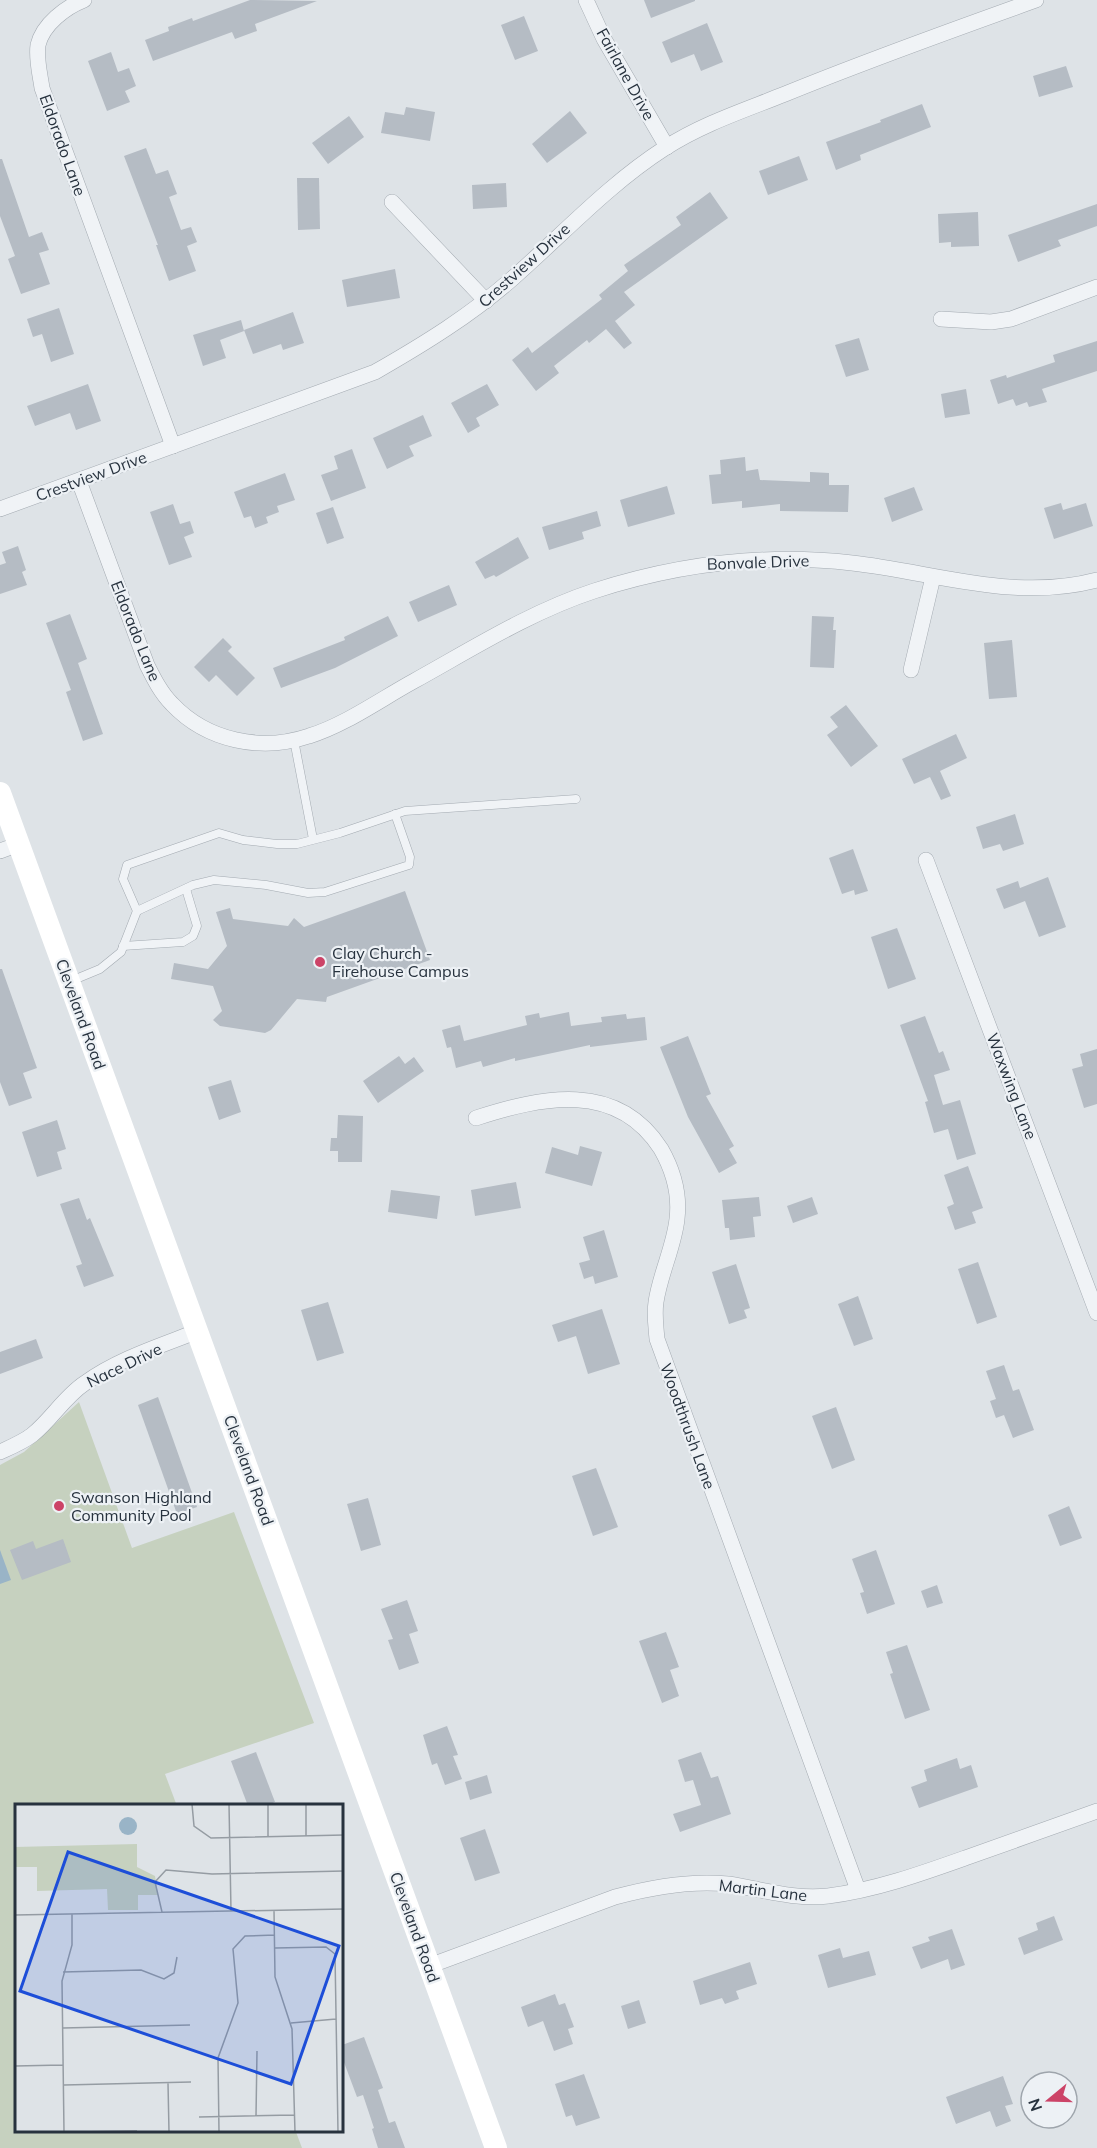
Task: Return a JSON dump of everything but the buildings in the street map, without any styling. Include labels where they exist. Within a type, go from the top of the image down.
[{"type":"main road","name":"Cleveland Road","points":[[0,793],[10,848],[70,982],[496,2148]]},
{"type":"street","name":"Eldorado Lane","points":[[84,0],[66,9],[45,32],[38,44],[42,88],[173,446]]},
{"type":"street","name":"Fairlane Drive","points":[[586,0],[604,39],[667,147]]},
{"type":"street","name":"Crestview Drive","points":[[0,509],[375,372],[423,345],[486,301],[580,214],[667,147],[707,126],[855,66],[1036,0]]},
{"type":"street","points":[[392,202],[486,301]]},
{"type":"street","points":[[941,319],[991,322],[1011,319],[1097,287]]},
{"type":"street","name":"Eldorado Lane","points":[[79,480],[147,665],[160,690],[171,704],[201,728],[240,742],[294,740],[320,732],[438,668]]},
{"type":"street","name":"Bonvale Drive","points":[[438,668],[537,615],[591,592],[651,574],[706,563],[807,559],[855,563],[986,586],[1021,588],[1068,585],[1097,580]]},
{"type":"street","points":[[911,670],[933,577]]},
{"type":"street","name":"Waxwing Lane","points":[[926,860],[1097,1312]]},
{"type":"street","name":"Woodthrush Lane","points":[[476,1118],[525,1104],[553,1099],[598,1102],[618,1109],[638,1122],[656,1141],[665,1156],[674,1178],[678,1197],[677,1219],[656,1303],[657,1339],[858,1890]]},
{"type":"street","name":"Nace Drive","points":[[0,1452],[32,1435],[50,1418],[66,1397],[86,1382],[131,1359],[198,1331]]},
{"type":"street","name":"Martin Lane","points":[[429,1965],[615,1897],[647,1889],[674,1885],[726,1884],[802,1896],[826,1896],[921,1873],[1097,1811]]},
{"type":"lane","points":[[294,740],[313,839]]},
{"type":"lane","points":[[137,911],[123,879],[127,865],[219,833],[243,840],[297,844],[340,833],[405,811],[576,800]]},
{"type":"lane","points":[[70,982],[100,969],[120,952],[137,911],[186,889],[214,880],[266,885],[308,893],[325,892],[409,865],[410,857],[395,814]]},
{"type":"lane","points":[[123,946],[183,942],[193,936],[197,926],[186,889]]},
{"type":"green space","points":[[79,1402],[132,1548],[234,1512],[314,1723],[165,1774],[176,1804],[15,1804],[15,2133],[296,2133],[302,2148],[0,2148],[0,1465],[24,1452]]},
{"type":"water","points":[[0,1550],[11,1580],[0,1584]]},
{"type":"place","name":"Clay Church - Firehouse Campus","points":[[320,962]]},
{"type":"place","name":"Swanson Highland Community Pool","points":[[59,1506]]}]
